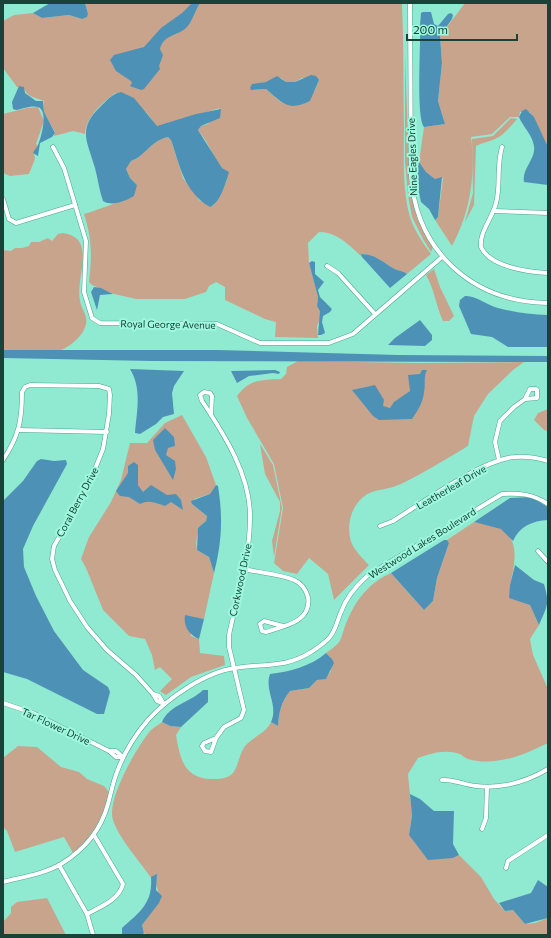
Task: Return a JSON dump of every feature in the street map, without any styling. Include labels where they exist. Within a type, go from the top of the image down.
[{"type":"street","name":"Nine Eagles Drive","points":[[410,3],[412,189],[416,209],[422,225],[442,257],[467,279],[494,294],[523,302],[548,303]]},
{"type":"street","name":"Royal George Avenue","points":[[53,147],[64,168],[87,246],[85,298],[92,318],[100,323],[217,324],[260,343],[329,343],[353,334],[442,257]]},
{"type":"street","points":[[502,147],[498,160],[497,201],[482,237],[480,247],[483,252],[510,267],[548,273]]},
{"type":"street","points":[[3,199],[9,219],[16,223],[75,205]]},
{"type":"street","points":[[494,211],[548,213]]},
{"type":"street","points":[[327,266],[338,273],[375,314]]},
{"type":"street","name":"Coral Berry Drive","points":[[3,460],[11,448],[19,430],[22,392],[25,387],[30,385],[99,386],[108,389],[110,395],[107,432],[103,449],[91,479],[54,546],[53,565],[70,600],[87,627],[99,642],[136,674],[154,694],[157,701],[164,704]]},
{"type":"street","name":"Corkwood Drive","points":[[211,415],[212,396],[210,393],[204,392],[200,395],[200,398],[239,466],[246,488],[251,517],[249,541],[229,635],[229,647],[244,714],[241,718],[224,727],[216,738]]},
{"type":"street","points":[[499,460],[495,442],[500,422],[514,407],[525,399]]},
{"type":"street","points":[[19,430],[107,432]]},
{"type":"street","name":"Leatherleaf Drive","points":[[380,526],[393,521],[478,470],[499,460],[514,457],[538,458],[548,461]]},
{"type":"street","name":"Westwood Lakes Boulevard","points":[[3,882],[59,865],[79,851],[94,836],[102,821],[116,772],[123,757],[147,721],[164,704],[195,684],[234,668],[279,665],[310,652],[329,638],[337,625],[340,613],[347,599],[358,584],[367,576],[502,494],[520,493],[537,496],[548,504]]},
{"type":"street","points":[[538,552],[548,562]]},
{"type":"street","points":[[243,569],[294,580],[302,586],[307,594],[307,609],[303,617],[293,624],[266,632],[262,631],[259,627],[264,621],[283,626]]},
{"type":"street","name":"Tar Flower Drive","points":[[3,703],[33,713],[109,751],[113,756],[123,757]]},
{"type":"street","points":[[442,780],[487,787],[513,784],[548,769]]},
{"type":"street","points":[[482,829],[486,818],[487,787]]},
{"type":"street","points":[[87,914],[110,901],[122,890],[123,884],[94,836]]},
{"type":"street","points":[[506,868],[508,861],[546,836],[548,842]]},
{"type":"street","points":[[59,865],[87,914],[93,935]]},
{"type":"shaded area","points":[[85,3],[402,3],[404,173],[407,206],[412,222],[419,236],[431,254],[407,274],[374,257],[361,254],[362,257],[337,237],[331,234],[319,232],[308,243],[309,263],[318,297],[317,306],[321,311],[317,326],[318,338],[275,337],[276,322],[265,319],[225,300],[225,287],[216,282],[209,286],[206,292],[185,299],[136,299],[114,294],[92,285],[89,282],[91,264],[90,239],[84,214],[124,201],[137,185],[130,178],[126,169],[131,161],[157,142],[168,137],[171,140],[183,178],[200,201],[214,205],[227,180],[206,141],[198,130],[201,126],[208,124],[220,108],[157,127],[147,113],[115,93],[100,106],[92,116],[88,122],[85,134],[73,131],[54,136],[55,132],[44,113],[44,101],[27,94],[23,87],[17,87],[3,68],[3,21],[14,15],[33,13],[42,18],[69,15],[82,19],[88,14]],"holes":[[[281,78],[286,82],[295,82],[302,78],[319,80],[315,90],[303,104],[286,104],[266,89],[251,90],[262,83]]]},
{"type":"shaded area","points":[[465,3],[548,3],[548,147],[530,112],[520,112],[519,117],[510,117],[492,134],[471,137],[473,166],[470,193],[463,220],[452,246],[435,220],[438,217],[443,178],[435,179],[426,172],[419,162],[424,127],[445,124],[438,101],[442,63],[440,36]]},
{"type":"shaded area","points":[[405,56],[410,190],[417,218],[433,247],[431,252],[412,217],[408,195],[405,162]]},
{"type":"shaded area","points":[[38,107],[44,121],[36,144],[38,146],[34,153],[35,159],[29,174],[10,176],[3,173],[3,114]]},
{"type":"shaded area","points":[[511,118],[517,119],[501,136],[476,146],[474,205],[465,222],[473,193],[472,139],[493,136]]},
{"type":"shaded area","points":[[63,233],[74,236],[80,242],[82,250],[83,260],[79,291],[80,301],[86,318],[86,324],[83,332],[69,346],[57,351],[3,350],[3,250],[11,251],[15,248],[29,246],[31,242],[39,242],[48,238],[52,241],[58,234]]},
{"type":"shaded area","points":[[434,269],[440,287],[454,316],[449,321],[443,321],[426,275]]},
{"type":"shaded area","points":[[298,361],[416,363],[524,362],[513,370],[488,394],[474,416],[468,446],[427,471],[401,484],[367,494],[356,505],[350,520],[350,536],[352,544],[369,565],[334,600],[328,574],[309,558],[297,574],[283,571],[274,563],[283,508],[274,464],[247,418],[237,396],[251,383],[262,380],[281,379],[286,374],[287,367]]},
{"type":"shaded area","points":[[548,409],[548,431],[544,430],[534,420],[538,413]]},
{"type":"shaded area","points":[[182,415],[206,457],[216,485],[210,494],[194,499],[192,504],[207,516],[206,521],[198,534],[196,546],[197,550],[209,557],[214,573],[204,619],[190,617],[191,636],[199,639],[200,653],[224,656],[225,665],[191,677],[166,695],[160,691],[172,679],[160,667],[155,670],[152,655],[145,639],[129,636],[103,610],[81,559],[89,537],[111,502],[121,480],[130,443],[147,443],[165,423]]},
{"type":"shaded area","points":[[260,444],[273,465],[282,508],[274,557],[272,541],[280,511],[280,502],[265,474]]},
{"type":"shaded area","points":[[474,522],[502,529],[508,534],[512,541],[515,555],[510,585],[530,605],[539,625],[530,639],[533,655],[548,689],[548,743],[529,752],[499,761],[478,761],[465,758],[460,754],[449,752],[433,753],[418,758],[408,774],[412,816],[409,835],[453,858],[459,855],[481,877],[494,899],[505,911],[513,910],[525,924],[535,923],[548,918],[548,935],[147,935],[144,933],[142,925],[151,912],[159,894],[156,884],[157,875],[152,879],[125,842],[113,820],[112,811],[118,787],[124,774],[150,731],[162,722],[170,726],[181,727],[176,735],[179,752],[185,766],[189,771],[203,778],[220,779],[230,776],[236,768],[245,746],[263,732],[271,722],[278,726],[281,707],[284,699],[290,691],[309,688],[317,680],[326,678],[331,671],[332,659],[326,653],[341,639],[351,613],[364,592],[377,581],[391,573],[424,610],[433,601],[437,578],[449,543],[447,540]]},
{"type":"shaded area","points":[[18,746],[37,747],[61,767],[79,772],[87,779],[104,786],[109,792],[104,810],[97,826],[87,841],[73,853],[64,837],[15,852],[7,831],[3,827],[3,758]]},
{"type":"shaded area","points":[[47,898],[66,935],[3,935],[3,922],[11,913],[11,907],[17,902]]},
{"type":"water","points":[[50,3],[85,3],[88,14],[87,17],[82,19],[69,15],[42,18],[33,13]]},
{"type":"water","points":[[192,3],[200,3],[188,26],[182,31],[167,38],[162,44],[160,49],[163,55],[159,66],[160,69],[144,89],[141,90],[130,86],[132,83],[131,81],[116,71],[110,60],[114,55],[144,47],[161,28],[182,13]]},
{"type":"water","points":[[431,12],[434,24],[438,26],[448,14],[451,13],[453,15],[452,19],[440,36],[442,63],[438,101],[445,124],[424,127],[419,95],[420,25],[421,13]]},
{"type":"water","points":[[311,75],[316,76],[319,80],[310,101],[296,106],[290,106],[281,102],[266,89],[251,90],[250,88],[252,84],[266,82],[277,76],[286,82],[295,82]]},
{"type":"water","points":[[19,86],[24,87],[25,93],[36,101],[43,101],[44,112],[55,133],[52,137],[40,143],[38,156],[33,153],[38,146],[41,137],[44,119],[43,114],[41,109],[38,107],[16,110],[13,109],[12,102]]},
{"type":"water","points":[[121,92],[134,98],[157,126],[196,114],[221,109],[220,118],[201,126],[198,130],[222,168],[229,172],[220,197],[214,205],[210,207],[194,194],[184,178],[171,140],[168,137],[157,142],[131,161],[126,169],[130,178],[137,185],[134,196],[115,203],[107,203],[103,201],[87,142],[86,128],[89,121],[101,106],[113,95]]},
{"type":"water","points":[[526,109],[534,117],[548,147],[548,185],[524,182],[525,172],[534,151],[533,142],[519,117],[522,111]]},
{"type":"water","points":[[419,162],[426,172],[435,179],[442,177],[438,217],[435,220],[429,209],[421,202],[417,171]]},
{"type":"water","points":[[361,254],[366,254],[381,260],[393,268],[407,274],[390,288]]},
{"type":"water","points":[[312,261],[315,262],[315,274],[324,282],[318,290],[320,297],[332,309],[323,316],[322,322],[325,333],[321,335],[318,335],[320,311],[317,306],[318,297],[309,263]]},
{"type":"water","points":[[94,287],[101,288],[113,294],[100,295],[97,310],[91,292]]},
{"type":"water","points":[[465,296],[473,297],[494,307],[528,314],[548,315],[548,347],[508,347],[492,337],[471,334],[459,306],[460,300]]},
{"type":"water","points":[[420,320],[432,335],[432,340],[425,346],[388,345],[395,338]]},
{"type":"water","points":[[3,350],[218,350],[398,355],[548,356],[548,362],[151,361],[3,358]]},
{"type":"water","points":[[130,369],[184,371],[174,386],[172,393],[174,414],[163,417],[156,424],[140,434],[135,433],[138,400],[136,384]]},
{"type":"water","points":[[275,370],[280,372],[279,374],[273,373],[249,376],[237,383],[231,371]]},
{"type":"water","points":[[422,370],[427,370],[425,375],[423,400],[412,419],[379,420],[373,416],[352,390],[375,385],[384,400],[383,406],[390,408],[394,402],[410,391],[408,375],[420,374]]},
{"type":"water","points":[[165,428],[174,437],[175,446],[168,448],[166,455],[175,461],[176,469],[173,480],[155,450],[153,440]]},
{"type":"water","points":[[41,459],[54,461],[66,460],[67,464],[33,526],[23,549],[24,567],[36,596],[54,631],[83,670],[108,687],[110,692],[104,714],[97,714],[27,679],[3,672],[3,501],[23,481],[37,461]]},
{"type":"water","points":[[134,462],[138,465],[138,485],[143,492],[151,485],[167,495],[176,494],[181,500],[183,510],[171,502],[165,506],[150,502],[140,504],[129,497],[120,496],[116,491],[128,473],[128,466]]},
{"type":"water","points":[[216,485],[218,486],[220,497],[221,530],[219,551],[214,573],[209,557],[197,550],[198,528],[206,521],[207,516],[192,504],[191,501],[210,494]]},
{"type":"water","points":[[531,497],[548,507],[548,520],[527,525],[519,532],[513,541],[501,529],[474,522],[510,498]]},
{"type":"water","points":[[444,540],[447,540],[449,543],[437,578],[433,601],[424,610],[391,573]]},
{"type":"water","points":[[515,565],[534,580],[544,584],[547,605],[539,625],[530,605],[509,598],[510,585]]},
{"type":"water","points":[[185,615],[204,619],[199,639],[192,635],[188,630],[185,623]]},
{"type":"water","points":[[326,653],[334,663],[326,679],[317,680],[309,688],[290,691],[284,699],[281,707],[278,726],[271,722],[273,716],[273,704],[269,686],[270,674],[300,668],[320,658]]},
{"type":"water","points":[[203,690],[208,690],[208,702],[181,727],[170,726],[162,722],[165,716],[175,708]]},
{"type":"water","points":[[410,794],[420,799],[434,811],[454,811],[453,844],[459,855],[453,858],[428,860],[409,835],[412,816]]},
{"type":"water","points":[[157,874],[156,890],[162,896],[159,903],[142,925],[144,933],[142,935],[122,935],[122,928],[140,912],[144,906],[150,894],[151,877]]},
{"type":"water","points":[[538,880],[548,887],[548,918],[525,924],[513,910],[505,911],[499,903],[531,893]]}]
